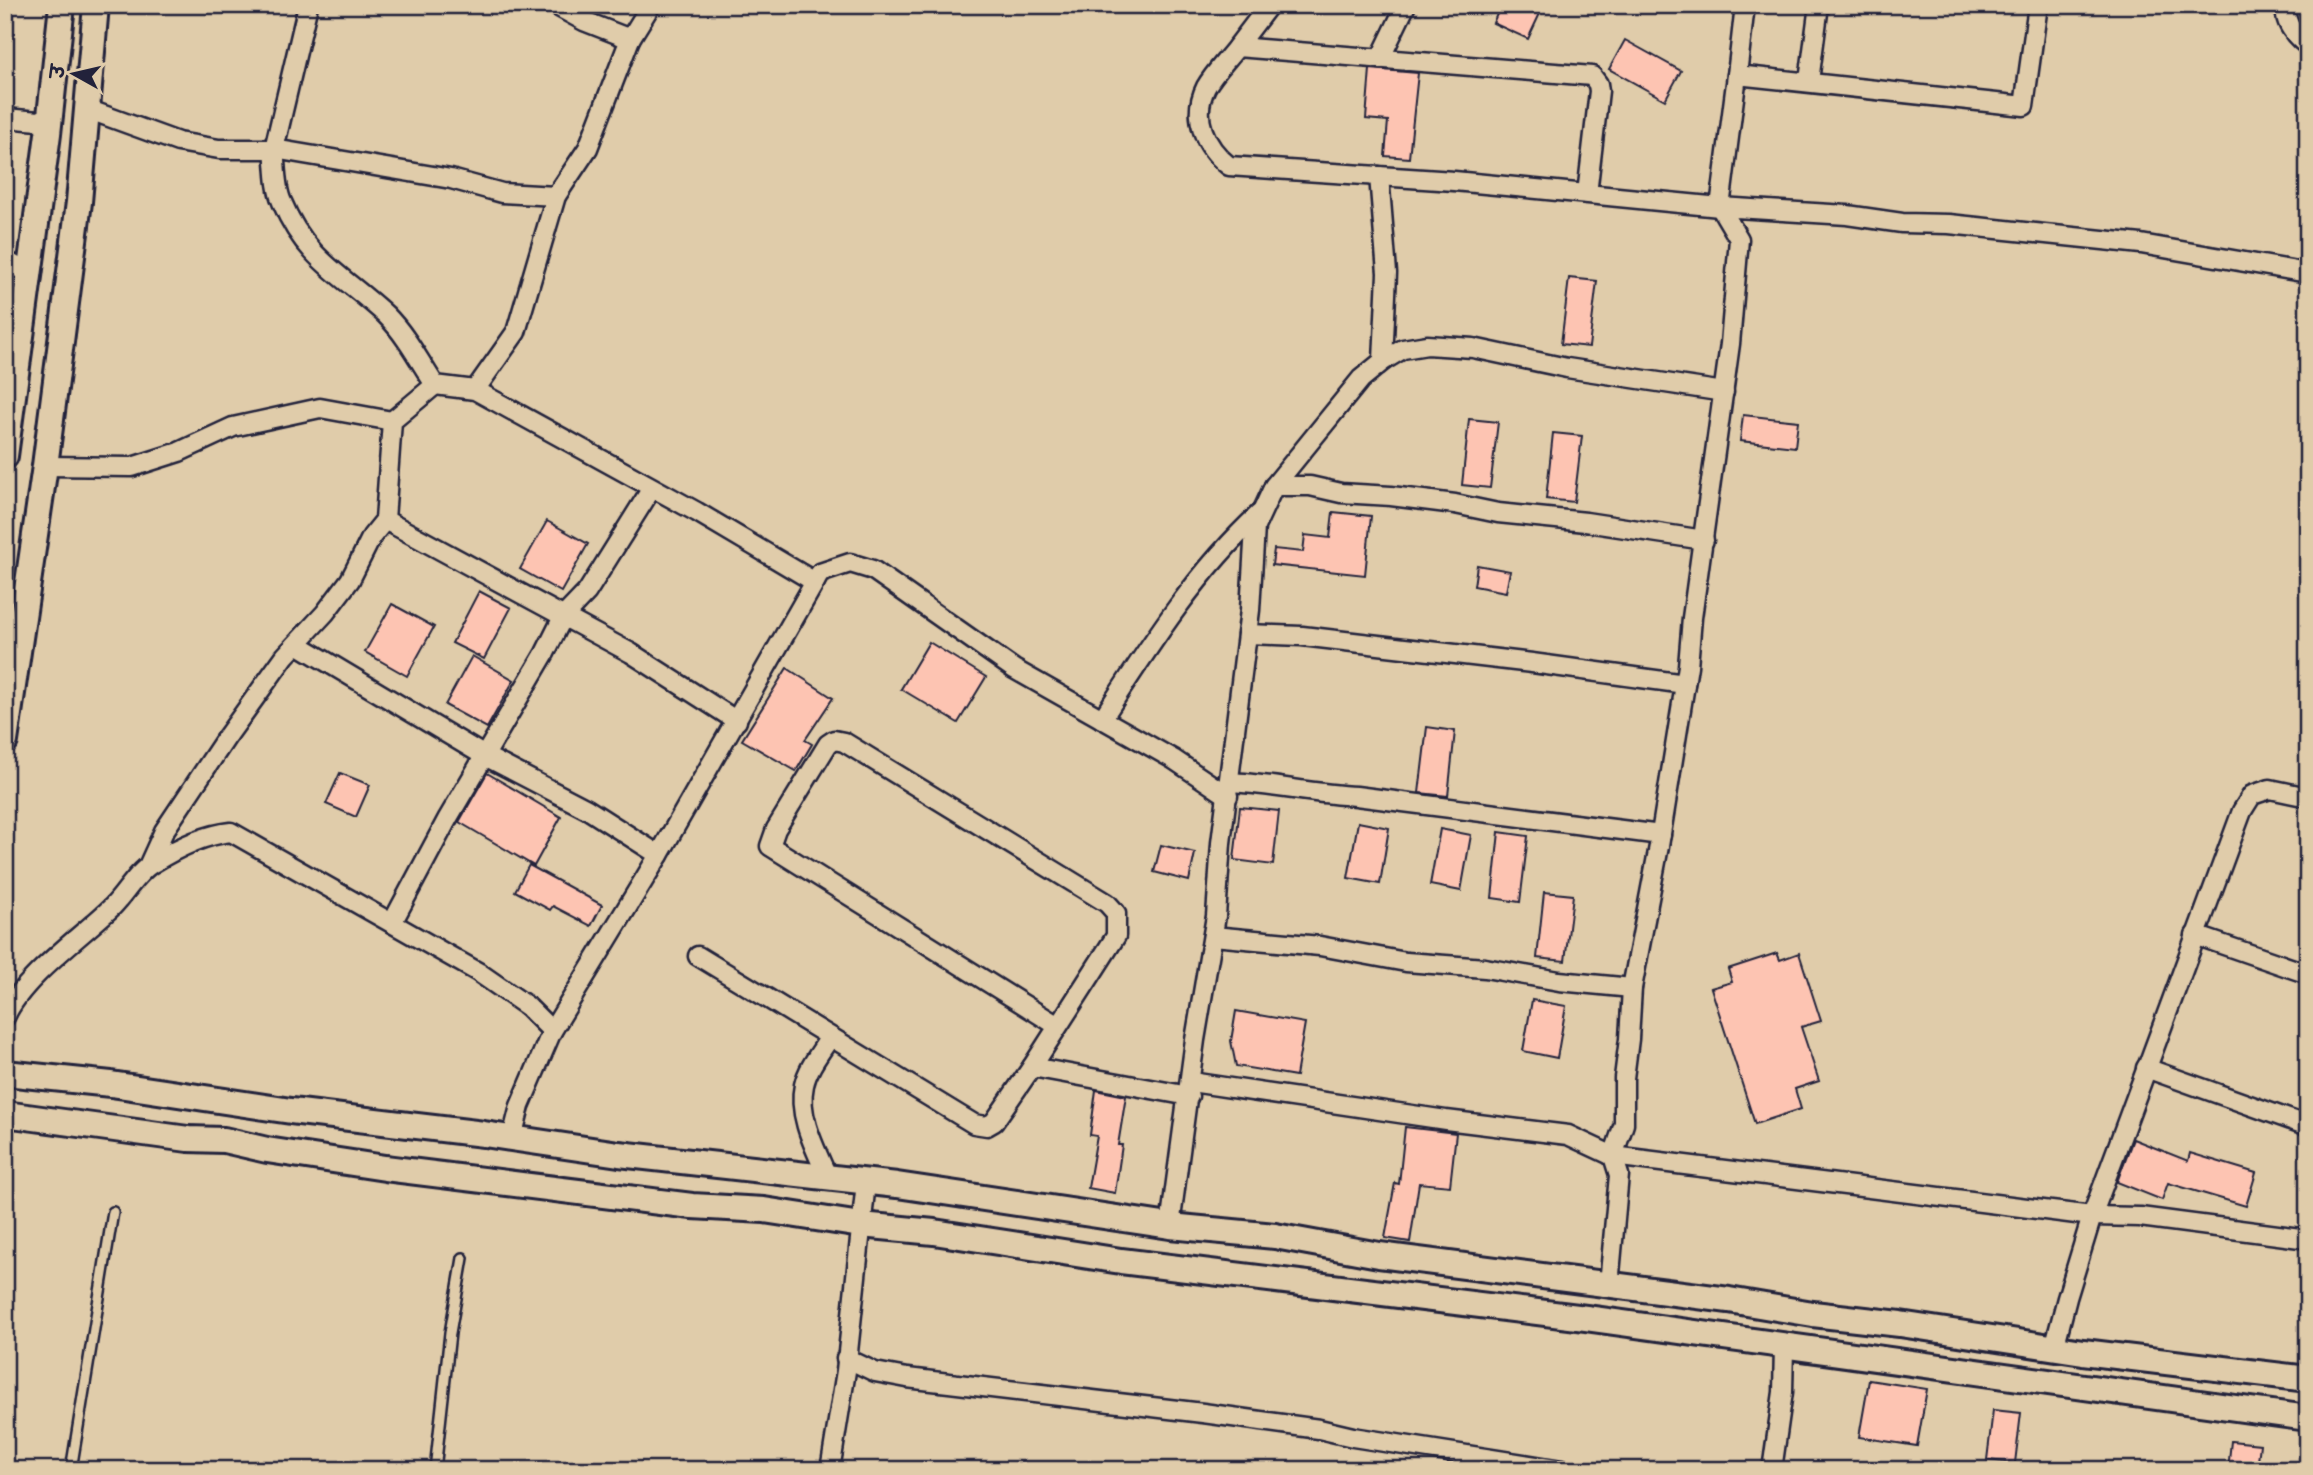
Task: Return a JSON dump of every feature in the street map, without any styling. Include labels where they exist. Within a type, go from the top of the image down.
[{"type":"street","points":[[5,456],[50,122],[62,5]]},
{"type":"street","points":[[5,741],[45,466],[79,202],[96,5]]},
{"type":"street","points":[[308,5],[274,149],[281,200],[310,249],[330,270],[387,316],[410,345],[435,385]]},
{"type":"street","points":[[555,5],[630,39]]},
{"type":"street","points":[[475,390],[516,332],[556,195],[588,148],[630,39],[651,5]]},
{"type":"street","points":[[1269,5],[1207,86],[1199,106],[1200,122],[1207,143],[1229,166],[1949,224],[2129,243],[2308,273]]},
{"type":"street","points":[[1380,59],[1406,5]]},
{"type":"street","points":[[1609,1285],[1619,1175],[1614,1156],[1624,1124],[1624,1078],[1632,988],[1661,835],[1685,684],[1724,392],[1739,239],[1720,207],[1745,5]]},
{"type":"street","points":[[1809,81],[1819,5]]},
{"type":"street","points":[[1737,75],[2024,106],[2038,5]]},
{"type":"street","points":[[2286,5],[2285,12],[2294,35],[2308,46]]},
{"type":"street","points":[[1237,47],[1592,76],[1599,91],[1587,194]]},
{"type":"street","points":[[87,108],[178,142],[219,149],[274,149],[451,179],[502,193],[556,195]]},
{"type":"street","points":[[5,118],[50,122]]},
{"type":"street","points":[[1378,176],[1387,273],[1383,361]]},
{"type":"street","points":[[5,260],[30,274]]},
{"type":"street","points":[[1170,1226],[1195,1040],[1213,936],[1247,634],[1255,527],[1274,486],[1361,379],[1403,349],[1427,345],[1474,348],[1567,368],[1724,392]]},
{"type":"street","points":[[5,1017],[20,994],[51,961],[115,905],[149,864],[164,831],[212,758],[285,656],[325,613],[349,580],[372,536],[385,520],[392,421],[435,385],[475,390],[815,582]]},
{"type":"street","points":[[45,466],[132,467],[179,452],[233,426],[320,408],[392,421]]},
{"type":"street","points":[[1274,486],[1310,486],[1341,493],[1455,504],[1498,513],[1586,522],[1703,540]]},
{"type":"street","points":[[392,923],[483,755],[564,617],[587,592],[652,488]]},
{"type":"street","points":[[1102,719],[1179,605],[1243,529],[1263,511]]},
{"type":"street","points":[[385,520],[631,653],[737,721]]},
{"type":"street","points":[[512,1138],[520,1106],[552,1031],[660,855],[820,573],[850,563],[873,570],[1014,669],[1228,789],[1262,784],[1316,794],[1356,796],[1661,835]]},
{"type":"street","points":[[1247,634],[1302,636],[1685,684]]},
{"type":"street","points":[[297,645],[483,755],[587,809],[660,855]]},
{"type":"street","points":[[698,956],[974,1124],[987,1126],[994,1122],[1032,1066],[1058,1026],[1116,936],[1116,913],[1107,903],[844,742],[834,740],[828,744],[776,829],[770,846],[1058,1026]]},
{"type":"street","points":[[2054,1348],[2092,1216],[2242,811],[2252,795],[2270,789],[2308,797]]},
{"type":"street","points":[[149,864],[207,835],[231,832],[501,988],[527,1006],[552,1031]]},
{"type":"street","points":[[2195,935],[2308,974]]},
{"type":"street","points":[[1213,936],[1320,946],[1406,962],[1485,968],[1559,981],[1632,988]]},
{"type":"street","points":[[828,1178],[804,1115],[803,1086],[830,1037]]},
{"type":"street","points":[[1032,1066],[1190,1089],[1331,1104],[1568,1135],[1614,1156],[2092,1216],[2140,1217],[2308,1239]]},
{"type":"street","points":[[2146,1068],[2308,1126]]},
{"type":"street","points":[[5,1073],[111,1084],[291,1111],[619,1154],[866,1182],[1069,1209],[1170,1226],[1275,1236],[1379,1255],[1729,1300],[2054,1348],[2308,1379]]},
{"type":"street","points":[[5,1114],[188,1139],[225,1140],[267,1150],[385,1168],[692,1206],[764,1210],[1027,1245],[1121,1261],[1586,1318],[2308,1419]]},
{"type":"street","points":[[830,1470],[866,1182]]},
{"type":"street","points":[[1772,1470],[1783,1392],[1784,1346]]},
{"type":"street","points":[[846,1358],[876,1372],[907,1378],[1094,1399],[1319,1429],[1353,1437],[1562,1470]]},
{"type":"lane","points":[[71,1470],[113,1212]]},
{"type":"lane","points":[[435,1470],[450,1333],[463,1258]]},
{"type":"building","points":[[1501,5],[1544,5],[1528,39],[1493,23]]},
{"type":"building","points":[[1625,40],[1681,71],[1665,100],[1609,69]]},
{"type":"building","points":[[1370,69],[1418,73],[1409,158],[1385,156],[1388,121],[1366,119]]},
{"type":"building","points":[[1569,278],[1597,281],[1589,347],[1561,344]]},
{"type":"building","points":[[1743,415],[1798,421],[1795,447],[1740,441]]},
{"type":"building","points":[[1469,419],[1498,422],[1490,488],[1462,485]]},
{"type":"building","points":[[1553,433],[1582,436],[1574,502],[1546,499]]},
{"type":"building","points":[[1333,512],[1371,516],[1365,575],[1272,565],[1274,549],[1303,552],[1305,535],[1330,538]]},
{"type":"building","points":[[547,521],[588,544],[561,592],[520,569]]},
{"type":"building","points":[[1477,565],[1510,571],[1506,592],[1474,586]]},
{"type":"building","points":[[479,591],[511,608],[484,659],[452,643]]},
{"type":"building","points":[[392,604],[434,627],[407,676],[365,652]]},
{"type":"building","points":[[929,642],[986,677],[958,723],[901,689]]},
{"type":"building","points":[[472,656],[514,680],[487,728],[445,705]]},
{"type":"building","points":[[787,668],[833,698],[805,740],[812,744],[796,771],[742,740]]},
{"type":"building","points":[[1427,727],[1455,731],[1448,796],[1419,793]]},
{"type":"building","points":[[340,773],[370,785],[356,817],[326,804]]},
{"type":"building","points":[[487,773],[561,817],[534,866],[459,822]]},
{"type":"building","points":[[1240,807],[1279,811],[1273,865],[1234,860]]},
{"type":"building","points":[[1358,822],[1389,828],[1380,884],[1348,878]]},
{"type":"building","points":[[1440,829],[1471,835],[1461,891],[1430,885]]},
{"type":"building","points":[[1499,832],[1528,836],[1520,902],[1492,898]]},
{"type":"building","points":[[1161,845],[1195,853],[1189,881],[1154,872]]},
{"type":"building","points":[[529,865],[602,905],[591,926],[553,906],[550,910],[515,891]]},
{"type":"building","points":[[1544,892],[1573,895],[1565,961],[1537,958]]},
{"type":"building","points":[[1777,953],[1780,960],[1799,953],[1821,1021],[1801,1027],[1819,1081],[1795,1089],[1801,1109],[1755,1124],[1711,988],[1732,982],[1728,969]]},
{"type":"building","points":[[1532,1000],[1566,1006],[1557,1058],[1523,1051]]},
{"type":"building","points":[[1236,1011],[1305,1023],[1296,1076],[1236,1066],[1231,1041]]},
{"type":"building","points":[[1096,1090],[1126,1096],[1118,1145],[1122,1145],[1115,1193],[1088,1188],[1097,1136],[1090,1135]]},
{"type":"building","points":[[1405,1127],[1456,1133],[1450,1186],[1419,1183],[1410,1242],[1385,1238],[1395,1183],[1399,1184]]},
{"type":"building","points":[[2133,1139],[2188,1161],[2190,1153],[2256,1173],[2246,1206],[2168,1183],[2162,1200],[2117,1182]]},
{"type":"building","points":[[1869,1380],[1927,1389],[1917,1446],[1859,1437]]},
{"type":"building","points":[[1993,1410],[2021,1413],[2015,1463],[1987,1460]]},
{"type":"building","points":[[2231,1441],[2260,1444],[2257,1470],[2228,1470]]}]
